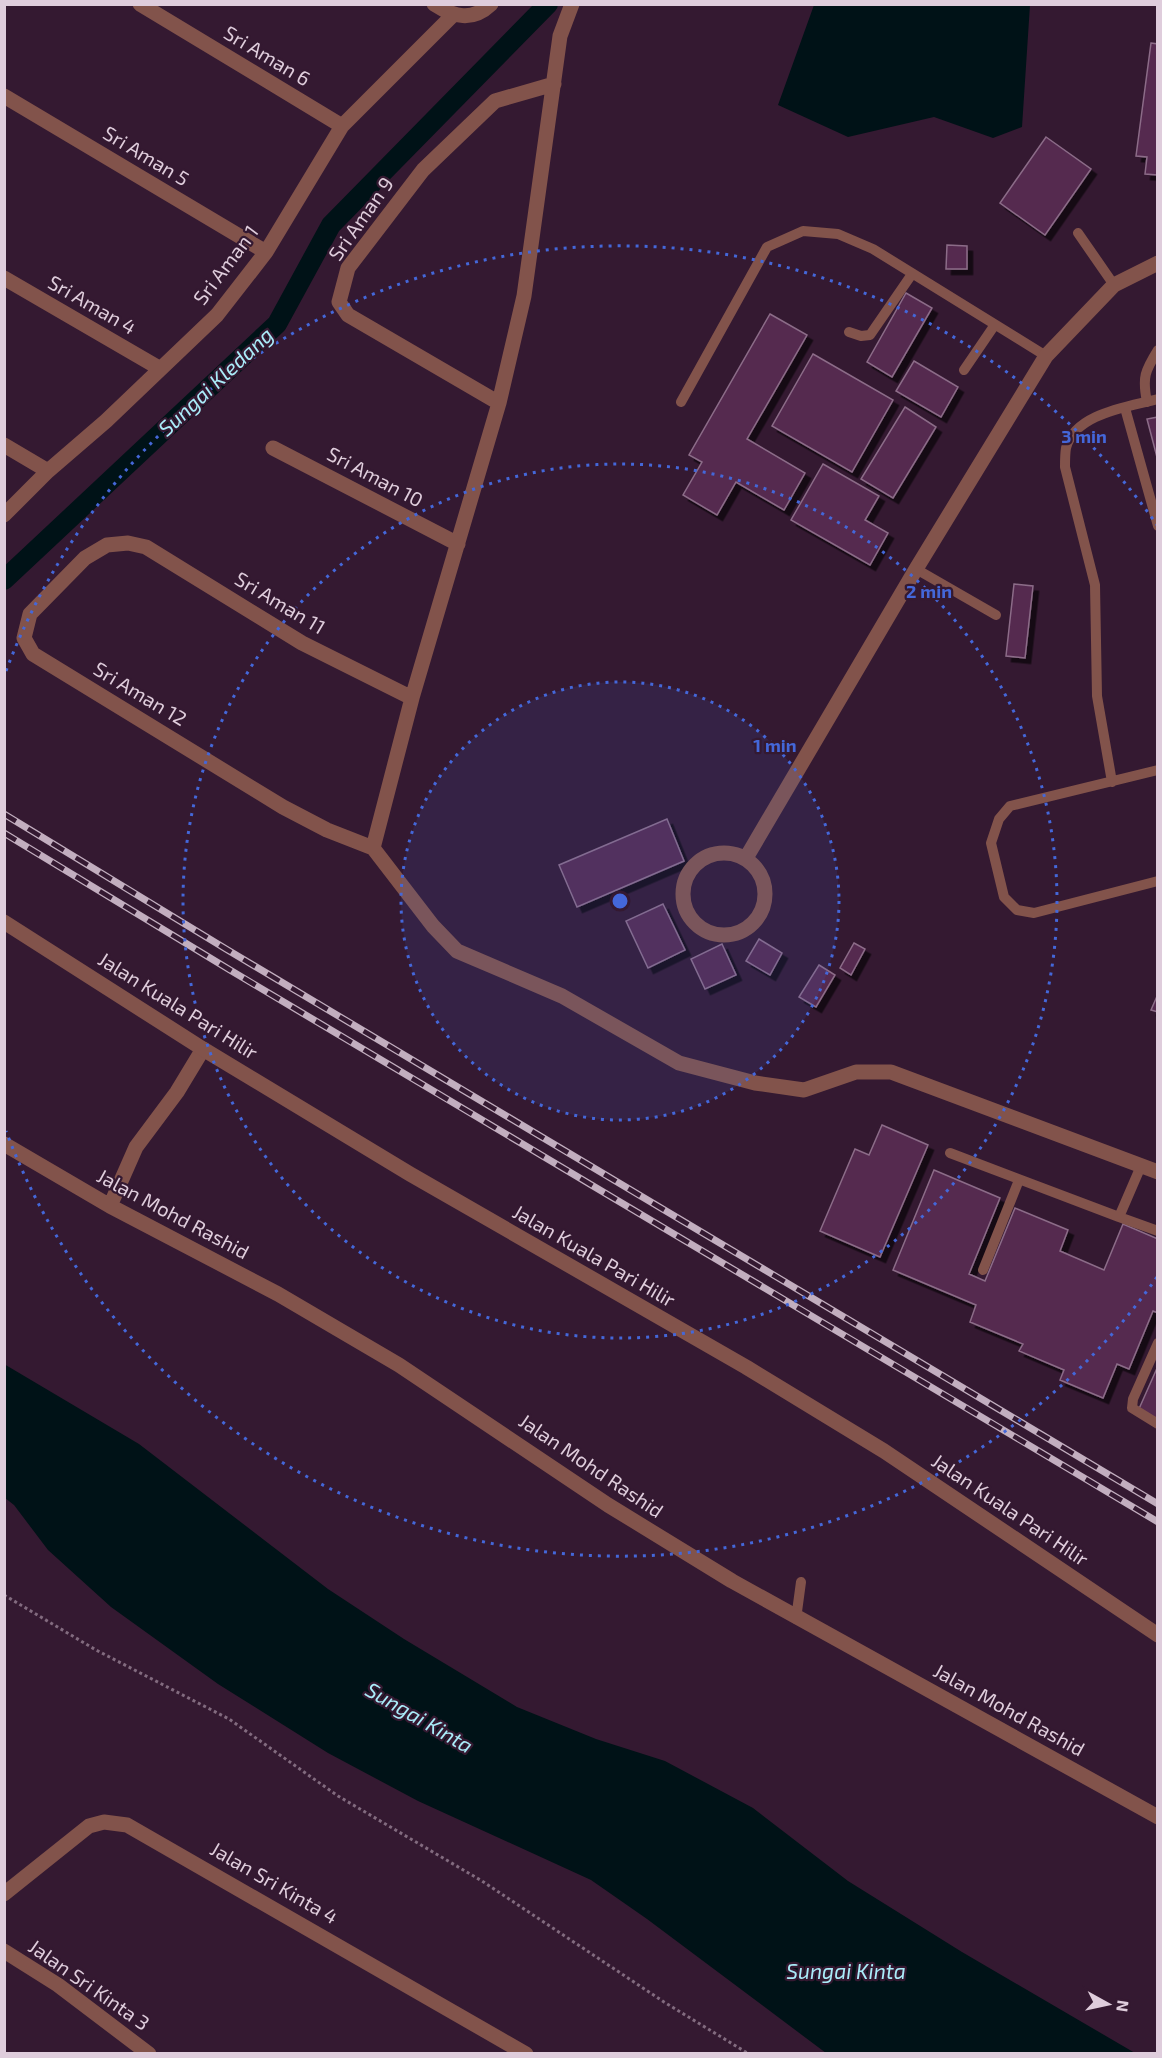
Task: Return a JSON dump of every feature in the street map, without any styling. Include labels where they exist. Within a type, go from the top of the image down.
[{"type":"street","name":"Sri Aman 6","points":[[141,4],[342,126]]},
{"type":"street","points":[[434,4],[452,16],[470,17],[482,13],[491,4]]},
{"type":"street","points":[[572,4],[560,36],[524,296],[499,403],[412,698],[374,848],[433,926],[457,951],[562,996],[679,1063],[755,1083],[804,1090],[856,1072],[891,1072],[1158,1172]]},
{"type":"street","name":"Sri Aman 1","points":[[4,514],[217,315],[266,252],[342,126],[452,16]]},
{"type":"street","name":"Sri Aman 9","points":[[499,403],[348,315],[339,302],[348,268],[423,170],[495,101],[554,84]]},
{"type":"street","name":"Sri Aman 5","points":[[4,96],[266,252]]},
{"type":"street","points":[[747,858],[916,569],[1046,356],[1114,285],[1158,263]]},
{"type":"street","name":"Sri Aman 4","points":[[4,278],[159,368]]},
{"type":"street","points":[[4,445],[48,471]]},
{"type":"street","name":"Sri Aman 10","points":[[273,447],[458,544]]},
{"type":"street","name":"Sri Aman 11","points":[[128,543],[146,547],[302,643],[412,698]]},
{"type":"street","name":"Sri Aman 12","points":[[128,543],[107,545],[85,558],[30,614],[24,638],[33,654],[283,807],[327,830],[374,848]]},
{"type":"street","points":[[726,852],[747,858],[761,874],[765,896],[759,916],[743,931],[722,936],[701,929],[687,913],[684,902],[682,892],[689,871],[705,856],[726,852]]},
{"type":"street","name":"Jalan Kuala Pari Hilir","points":[[4,922],[203,1049],[410,1174],[746,1367],[884,1451],[1158,1635]]},
{"type":"street","points":[[111,1206],[136,1147],[177,1092],[203,1049]]},
{"type":"street","name":"Jalan Mohd Rashid","points":[[4,1144],[111,1206],[278,1294],[399,1365],[608,1505],[795,1618],[957,1704],[1158,1817]]},
{"type":"street","name":"Jalan Sri Kinta 4","points":[[4,1894],[89,1826],[104,1822],[127,1825],[526,2054]]},
{"type":"street","name":"Jalan Sri Kinta 3","points":[[4,1951],[58,1985],[149,2054]]},
{"type":"lane","points":[[681,402],[767,247],[803,231],[838,234],[873,249],[994,326],[1046,356]]},
{"type":"lane","points":[[1078,232],[1114,285]]},
{"type":"lane","points":[[849,332],[861,336],[870,335],[912,274]]},
{"type":"lane","points":[[964,370],[994,326]]},
{"type":"lane","points":[[1112,782],[1096,696],[1095,585],[1065,467],[1066,447],[1078,429],[1100,415],[1152,400],[1144,385],[1145,371],[1158,350]]},
{"type":"lane","points":[[1125,408],[1158,526]]},
{"type":"lane","points":[[916,569],[996,615]]},
{"type":"lane","points":[[1158,770],[1010,806],[999,819],[991,843],[1004,897],[1017,910],[1034,913],[1158,881]]},
{"type":"lane","points":[[950,1153],[1158,1231]]},
{"type":"lane","points":[[1119,1216],[1141,1166]]},
{"type":"lane","points":[[983,1270],[1019,1180]]},
{"type":"lane","points":[[1158,1343],[1133,1399],[1132,1407],[1158,1424]]},
{"type":"lane","points":[[795,1618],[801,1582]]},
{"type":"path","points":[[4,1594],[96,1650],[229,1719],[338,1796],[482,1881],[664,2002],[749,2054]]},
{"type":"water","points":[[814,5],[1030,5],[1022,127],[993,138],[934,117],[848,137],[778,105]]},
{"type":"water","name":"Sungai Kinta","points":[[4,1364],[139,1444],[328,1589],[404,1639],[517,1707],[596,1739],[665,1761],[753,1808],[848,1881],[962,1952],[1135,2053],[826,2053],[591,1880],[418,1801],[328,1753],[218,1684],[111,1607],[48,1550],[14,1505],[5,1498]]},
{"type":"building","points":[[1151,43],[1158,44],[1158,175],[1145,174],[1147,157],[1136,156]]},
{"type":"building","points":[[1046,137],[1091,169],[1045,235],[1000,203]]},
{"type":"building","points":[[947,245],[967,246],[967,269],[946,269]]},
{"type":"building","points":[[906,293],[932,308],[892,377],[867,362]]},
{"type":"building","points":[[770,314],[807,335],[747,439],[805,473],[784,510],[736,482],[717,515],[683,495],[702,462],[689,455]]},
{"type":"building","points":[[813,354],[893,400],[852,472],[772,426]]},
{"type":"building","points":[[914,361],[958,387],[941,417],[896,391]]},
{"type":"building","points":[[905,407],[936,427],[893,498],[861,479]]},
{"type":"building","points":[[1158,417],[1158,461],[1147,419]]},
{"type":"building","points":[[823,464],[879,496],[865,520],[888,533],[870,565],[791,520]]},
{"type":"building","points":[[1014,584],[1033,586],[1025,658],[1006,656]]},
{"type":"building","points":[[667,819],[684,861],[577,907],[559,865]]},
{"type":"building","points":[[663,904],[685,950],[648,968],[626,921]]},
{"type":"building","points":[[759,939],[782,953],[770,975],[746,961]]},
{"type":"building","points":[[854,943],[865,949],[851,975],[840,968]]},
{"type":"building","points":[[722,944],[736,975],[705,989],[691,959]]},
{"type":"building","points":[[819,965],[835,975],[816,1007],[799,997]]},
{"type":"building","points":[[1158,994],[1158,1012],[1151,1010]]},
{"type":"building","points":[[882,1125],[928,1145],[880,1257],[820,1231],[855,1149],[869,1155]]},
{"type":"building","points":[[934,1170],[1000,1198],[969,1274],[985,1281],[1015,1208],[1068,1230],[1060,1251],[1104,1270],[1123,1224],[1158,1239],[1158,1313],[1153,1311],[1129,1369],[1117,1364],[1103,1398],[1060,1380],[1064,1370],[1019,1351],[1023,1344],[970,1322],[976,1305],[893,1270]]},
{"type":"building","points":[[1158,1366],[1158,1419],[1138,1411]]},
{"type":"waterway","name":"Sungai Kledang","points":[[4,580],[277,324],[331,225],[548,4]]},
{"type":"railway","points":[[4,814],[226,949],[1158,1504]]},
{"type":"railway","points":[[4,833],[1158,1522]]}]
